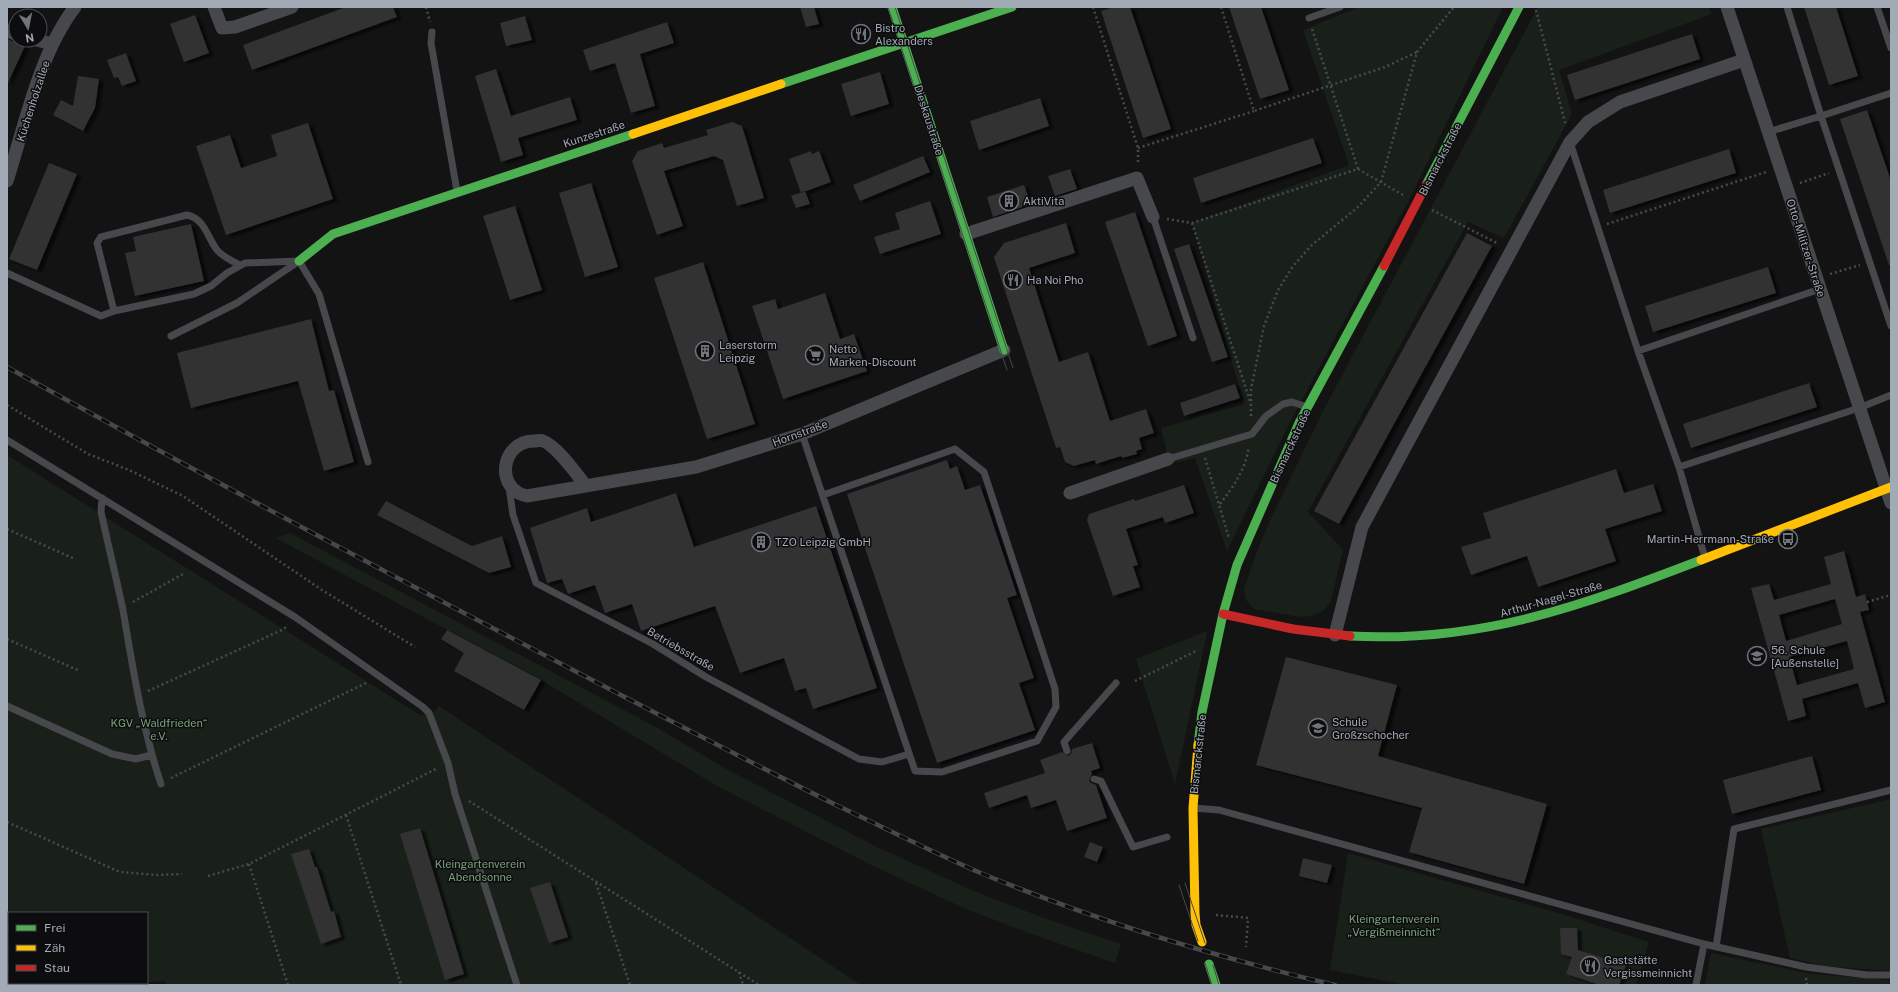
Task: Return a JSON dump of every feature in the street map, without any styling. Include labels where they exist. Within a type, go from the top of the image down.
[{"type":"street","name":"Küchenholzallee","points":[[7,181],[36,87],[52,44],[75,7]]},
{"type":"street","points":[[214,7],[222,28],[235,27],[292,7]]},
{"type":"street","name":"Dieskaustraße","points":[[892,7],[1004,350]]},
{"type":"street","name":"Kunzestraße","points":[[299,261],[333,234],[1012,7]]},
{"type":"street","name":"Bismarckstraße","points":[[1202,942],[1196,925],[1193,808],[1202,712],[1223,614],[1237,565],[1299,423],[1417,203],[1519,7]]},
{"type":"street","name":"Otto-Militzer-Straße","points":[[1727,7],[1859,408],[1888,488]]},
{"type":"street","points":[[48,43],[52,44]]},
{"type":"street","points":[[1335,635],[1353,557],[1362,527],[1570,142],[1588,122],[1620,102],[1744,60]]},
{"type":"street","points":[[966,234],[1137,178],[1153,218]]},
{"type":"street","name":"Hornstraße","points":[[509,484],[518,494],[527,496],[696,466],[802,434],[1004,350]]},
{"type":"street","points":[[509,484],[505,470],[508,457],[516,447],[527,441],[543,441],[560,455],[586,486]]},
{"type":"street","points":[[1070,493],[1168,459]]},
{"type":"street","points":[[1888,488],[1891,503]]},
{"type":"street","name":"Arthur-Nagel-Straße","points":[[1223,614],[1275,626],[1335,635],[1382,637],[1429,636],[1476,631],[1512,624],[1565,610],[1610,595],[1888,488]]},
{"type":"street","points":[[1209,964],[1216,985]]},
{"type":"lane","points":[[1309,18],[1340,7]]},
{"type":"lane","points":[[1787,7],[1821,116],[1891,326]]},
{"type":"lane","points":[[1877,7],[1891,48]]},
{"type":"lane","points":[[432,32],[431,43],[457,192]]},
{"type":"lane","points":[[1768,132],[1891,93]]},
{"type":"lane","points":[[1570,142],[1638,351],[1679,467],[1705,558]]},
{"type":"lane","points":[[114,311],[97,243],[101,237],[187,215],[199,220],[217,250],[240,265]]},
{"type":"lane","points":[[1153,218],[1193,338]]},
{"type":"lane","points":[[7,273],[101,316],[114,311],[194,294],[211,286],[240,265],[254,262],[299,261]]},
{"type":"lane","points":[[171,336],[237,303],[299,261]]},
{"type":"lane","points":[[299,261],[319,294],[368,462]]},
{"type":"lane","points":[[1638,351],[1818,284]]},
{"type":"lane","points":[[1679,467],[1859,408],[1891,395]]},
{"type":"lane","points":[[1168,459],[1252,434],[1266,416],[1283,404],[1292,402],[1307,408]]},
{"type":"lane","points":[[802,434],[915,771],[942,772],[1037,741],[1056,707],[1055,689],[984,472],[955,449],[823,495]]},
{"type":"lane","points":[[7,440],[295,617],[429,713],[448,763],[455,794],[517,985]]},
{"type":"lane","name":"Betriebsstraße","points":[[509,484],[513,515],[536,583],[653,644],[706,677],[859,759],[882,762],[909,754]]},
{"type":"lane","points":[[102,498],[101,512],[122,608],[137,696],[151,755],[161,784]]},
{"type":"lane","points":[[1067,751],[1064,742],[1116,683]]},
{"type":"lane","points":[[7,706],[112,754],[136,759],[151,755]]},
{"type":"lane","points":[[1094,779],[1101,782],[1133,847],[1167,837]]},
{"type":"lane","points":[[1716,947],[1734,829],[1891,790]]},
{"type":"lane","points":[[1193,808],[1219,810],[1716,947],[1806,967],[1867,975],[1891,976]]},
{"type":"lane","points":[[1696,985],[1704,944]]},
{"type":"path","points":[[1093,7],[1138,148],[1137,178]]},
{"type":"path","points":[[1221,7],[1254,111]]},
{"type":"path","points":[[1220,504],[1236,483],[1246,462],[1252,434],[1250,403],[1251,389],[1264,326],[1278,290],[1293,266],[1312,245],[1358,207],[1381,182],[1417,52],[1454,7]]},
{"type":"path","points":[[1535,7],[1570,142]]},
{"type":"path","points":[[1153,218],[1192,223],[1358,169],[1330,87],[1309,18]]},
{"type":"path","points":[[1138,148],[1330,87],[1385,67],[1417,52]]},
{"type":"path","points":[[1597,227],[1780,168]]},
{"type":"path","points":[[1786,187],[1839,170]]},
{"type":"path","points":[[1192,223],[1250,403]]},
{"type":"path","points":[[1818,284],[1870,262]]},
{"type":"path","points":[[7,405],[88,454],[129,470],[182,496],[316,586],[415,647]]},
{"type":"path","points":[[1202,450],[1220,504],[1230,542]]},
{"type":"path","points":[[7,530],[75,559]]},
{"type":"path","points":[[122,608],[185,573]]},
{"type":"path","points":[[1867,602],[1891,595]]},
{"type":"path","points":[[137,696],[284,629],[295,617]]},
{"type":"path","points":[[7,639],[80,671]]},
{"type":"path","points":[[1135,681],[1204,647],[1216,648]]},
{"type":"path","points":[[161,784],[368,682]]},
{"type":"path","points":[[208,876],[249,864],[398,790],[448,763]]},
{"type":"path","points":[[455,794],[460,795],[759,985]]},
{"type":"path","points":[[346,815],[401,985]]},
{"type":"path","points":[[7,822],[120,872],[156,875],[182,874]]},
{"type":"path","points":[[249,864],[288,985]]},
{"type":"path","points":[[596,882],[630,985]]},
{"type":"path","points":[[1216,915],[1248,918],[1246,947]]},
{"type":"path","points":[[739,972],[743,985]]},
{"type":"green space","points":[[1359,7],[1503,7],[1409,200],[1288,426],[1227,551],[1195,458],[1170,464],[1161,428],[1244,404],[1192,223],[1349,165],[1303,30]]},
{"type":"green space","points":[[1538,7],[1709,7],[1712,14],[1559,70],[1572,114],[1504,238],[1468,222],[1308,512],[1343,550],[1331,601],[1321,612],[1312,616],[1301,617],[1254,609],[1246,600],[1244,589],[1256,554],[1272,516],[1323,411]]},
{"type":"green space","points":[[7,455],[420,715],[434,712],[439,706],[861,985],[167,985],[164,981],[148,982],[148,912],[8,912],[8,984],[72,984],[8,985]]},
{"type":"green space","points":[[290,533],[654,726],[728,770],[879,848],[974,891],[1044,918],[1121,944],[1115,963],[966,909],[871,865],[719,787],[541,680],[276,538]]},
{"type":"green space","points":[[1207,631],[1204,647],[1175,784],[1136,659]]},
{"type":"green space","points":[[1891,799],[1891,971],[1824,966],[1790,958],[1761,829]]},
{"type":"green space","name":"Kleingartenverein „Vergißmeinnicht“","points":[[1348,853],[1562,914],[1649,942],[1636,985],[1406,985],[1330,970]]},
{"type":"green space","points":[[1711,953],[1811,974],[1891,980],[1891,985],[1705,985]]},
{"type":"building","points":[[346,7],[393,7],[397,17],[252,70],[243,45]]},
{"type":"building","points":[[800,7],[814,7],[819,24],[806,27]]},
{"type":"building","points":[[1114,7],[1130,7],[1171,129],[1143,138],[1101,11]]},
{"type":"building","points":[[1229,7],[1261,7],[1289,90],[1260,99]]},
{"type":"building","points":[[1804,7],[1836,7],[1858,76],[1829,85]]},
{"type":"building","points":[[195,15],[209,53],[184,62],[170,24]]},
{"type":"building","points":[[525,16],[532,40],[506,46],[500,23]]},
{"type":"building","points":[[667,22],[674,43],[640,54],[655,106],[631,113],[615,63],[590,71],[583,50]]},
{"type":"building","points":[[1692,34],[1700,59],[1575,100],[1567,75]]},
{"type":"building","points":[[7,39],[8,48],[24,48],[7,85]]},
{"type":"building","points":[[126,53],[136,81],[122,86],[118,77],[114,78],[107,60]]},
{"type":"building","points":[[496,69],[511,116],[570,97],[577,120],[518,138],[523,155],[501,162],[475,76]]},
{"type":"building","points":[[880,72],[889,104],[851,116],[841,84]]},
{"type":"building","points":[[78,76],[99,79],[95,108],[83,131],[53,115],[61,100],[73,106]]},
{"type":"building","points":[[1040,98],[1049,126],[979,150],[970,121]]},
{"type":"building","points":[[1867,110],[1891,181],[1891,265],[1889,265],[1840,119]]},
{"type":"building","points":[[732,122],[742,126],[764,198],[737,206],[723,160],[714,156],[664,171],[683,226],[657,235],[632,161],[638,151],[662,143],[664,148],[708,135],[706,130]]},
{"type":"building","points":[[308,123],[333,199],[226,235],[196,146],[230,135],[241,168],[277,156],[271,135]]},
{"type":"building","points":[[1313,138],[1322,163],[1201,203],[1193,178]]},
{"type":"building","points":[[1729,149],[1736,173],[1610,213],[1603,190]]},
{"type":"building","points":[[811,151],[812,154],[819,151],[831,182],[801,193],[789,159]]},
{"type":"building","points":[[923,156],[930,172],[860,201],[853,185]]},
{"type":"building","points":[[49,163],[77,174],[37,270],[9,259]]},
{"type":"building","points":[[1070,169],[1077,189],[1055,196],[1048,176]]},
{"type":"building","points":[[591,183],[618,267],[585,277],[559,193]]},
{"type":"building","name":"AktiVita","points":[[1024,185],[1031,204],[993,217],[987,197]]},
{"type":"building","points":[[805,191],[810,204],[796,208],[791,196]]},
{"type":"building","points":[[930,201],[941,234],[880,254],[874,237],[900,229],[895,213]]},
{"type":"building","points":[[515,206],[542,290],[510,300],[483,216]]},
{"type":"building","points":[[1135,212],[1177,336],[1148,346],[1105,222]]},
{"type":"building","points":[[1066,223],[1075,253],[1029,268],[1059,362],[1088,352],[1110,421],[1146,409],[1154,433],[1139,438],[1142,449],[1136,451],[1137,454],[1122,458],[1121,456],[1096,464],[1095,460],[1074,466],[1065,462],[1060,447],[1056,448],[994,257],[1004,243]]},
{"type":"building","points":[[191,224],[204,281],[135,296],[125,253],[136,251],[133,237]]},
{"type":"building","points":[[1467,233],[1492,246],[1339,524],[1314,511]]},
{"type":"building","points":[[1189,244],[1228,357],[1212,362],[1174,249]]},
{"type":"building","name":"Laserstorm Leipzig","points":[[703,262],[755,424],[707,439],[654,278]]},
{"type":"building","points":[[1768,267],[1776,293],[1653,332],[1645,306]]},
{"type":"building","name":"Netto Marken-Discount","points":[[825,293],[840,339],[854,334],[867,371],[783,399],[752,306],[775,299],[778,309]]},
{"type":"building","points":[[311,319],[329,391],[334,390],[354,462],[324,471],[298,381],[191,408],[177,353]]},
{"type":"building","points":[[1809,383],[1817,407],[1691,448],[1683,424]]},
{"type":"building","points":[[1235,384],[1240,398],[1184,416],[1180,403]]},
{"type":"building","points":[[947,460],[950,469],[957,466],[965,490],[980,485],[1017,595],[1007,598],[1034,678],[1019,683],[1035,730],[937,763],[847,494]]},
{"type":"building","points":[[1616,469],[1624,493],[1653,484],[1662,511],[1605,529],[1616,561],[1538,587],[1527,556],[1471,575],[1461,547],[1491,538],[1483,513]]},
{"type":"building","points":[[1184,485],[1194,513],[1165,523],[1163,517],[1126,529],[1138,565],[1133,566],[1140,587],[1113,596],[1087,520],[1089,514],[1134,499],[1135,501]]},
{"type":"building","points":[[676,493],[694,547],[816,506],[877,688],[813,709],[806,688],[795,691],[784,658],[740,673],[715,606],[641,631],[632,604],[605,613],[595,585],[568,594],[562,579],[547,583],[530,528],[587,508],[591,522]]},
{"type":"building","points":[[386,501],[472,546],[502,536],[511,567],[489,573],[377,515]]},
{"type":"building","points":[[1844,551],[1856,597],[1865,594],[1869,610],[1860,612],[1885,702],[1865,708],[1858,683],[1802,699],[1806,716],[1788,721],[1751,588],[1769,584],[1774,600],[1831,584],[1824,557]],"holes":[[[1835,599],[1842,624],[1786,641],[1779,615]],[[1847,641],[1854,669],[1797,685],[1789,657]]]},
{"type":"building","points":[[447,630],[541,680],[524,710],[454,671],[464,653],[441,639]]},
{"type":"building","points":[[1286,657],[1397,685],[1378,756],[1547,804],[1524,884],[1409,852],[1422,808],[1256,765]]},
{"type":"building","points":[[1092,743],[1100,768],[1091,771],[1092,774],[1089,780],[1091,783],[1096,785],[1107,818],[1067,831],[1056,800],[1031,808],[1027,795],[989,808],[984,793],[1045,773],[1040,760],[1062,752],[1068,756],[1071,754],[1072,749]]},
{"type":"building","points":[[1812,756],[1821,790],[1732,814],[1723,780]]},
{"type":"building","points":[[420,828],[464,974],[445,980],[400,834]]},
{"type":"building","points":[[1090,842],[1103,847],[1097,862],[1084,857]]},
{"type":"building","points":[[309,849],[315,867],[317,867],[331,912],[334,911],[341,937],[321,944],[291,854]]},
{"type":"building","points":[[1303,858],[1332,865],[1327,883],[1299,876]]},
{"type":"building","points":[[550,882],[568,937],[549,943],[530,888]]},
{"type":"building","points":[[1560,928],[1577,928],[1578,950],[1626,965],[1619,985],[1600,985],[1566,974],[1572,957],[1561,954]]},
{"type":"tram line","points":[[888,7],[1007,370]]},
{"type":"tram line","points":[[895,7],[1013,368]]},
{"type":"tram line","points":[[1185,883],[1205,943]]},
{"type":"tram line","points":[[1179,885],[1198,941]]},
{"type":"tram line","points":[[1205,963],[1212,985]]},
{"type":"tram line","points":[[1213,965],[1219,985]]},
{"type":"railway","points":[[7,367],[218,482],[502,633],[836,805],[946,858],[1026,891],[1157,937],[1245,962],[1335,985]]},
{"type":"traffic: fast","points":[[892,7],[1004,350]]},
{"type":"traffic: fast","points":[[781,84],[1012,7]]},
{"type":"traffic: fast","points":[[1426,185],[1519,7]]},
{"type":"traffic: fast","points":[[299,261],[333,234],[633,134]]},
{"type":"traffic: fast","points":[[1198,745],[1202,712],[1223,614],[1237,565],[1299,423],[1384,266]]},
{"type":"traffic: fast","points":[[1350,636],[1398,637],[1443,634],[1530,618],[1614,592],[1701,560]]},
{"type":"traffic: fast","points":[[1209,964],[1216,985]]},
{"type":"traffic: slow","points":[[633,134],[781,84]]},
{"type":"traffic: slow","points":[[1701,560],[1891,487]]},
{"type":"traffic: slow","points":[[1198,745],[1193,808],[1195,913],[1196,925],[1202,942]]},
{"type":"traffic: jam","points":[[1384,266],[1426,185]]},
{"type":"traffic: jam","points":[[1223,614],[1293,629],[1350,636]]},
{"type":"place","name":"Bistro Alexanders","points":[[861,34]]},
{"type":"place","name":"AktiVita","points":[[1009,201]]},
{"type":"place","name":"Ha Noi Pho","points":[[1013,280]]},
{"type":"place","name":"Laserstorm Leipzig","points":[[705,351]]},
{"type":"place","name":"Netto Marken-Discount","points":[[815,355]]},
{"type":"place","name":"Martin-Herrmann-Straße","points":[[1788,539]]},
{"type":"place","name":"TZO Leipzig GmbH","points":[[761,542]]},
{"type":"place","name":"56. Schule [Außenstelle]","points":[[1757,656]]},
{"type":"place","name":"Schule Großzschocher","points":[[1318,728]]},
{"type":"place","name":"Gaststätte Vergissmeinnicht","points":[[1590,966]]},
{"type":"park label","name":"KGV „Waldfrieden“ e.V.","points":[[159,729]]},
{"type":"park label","name":"Kleingartenverein Abendsonne","points":[[480,870]]}]
